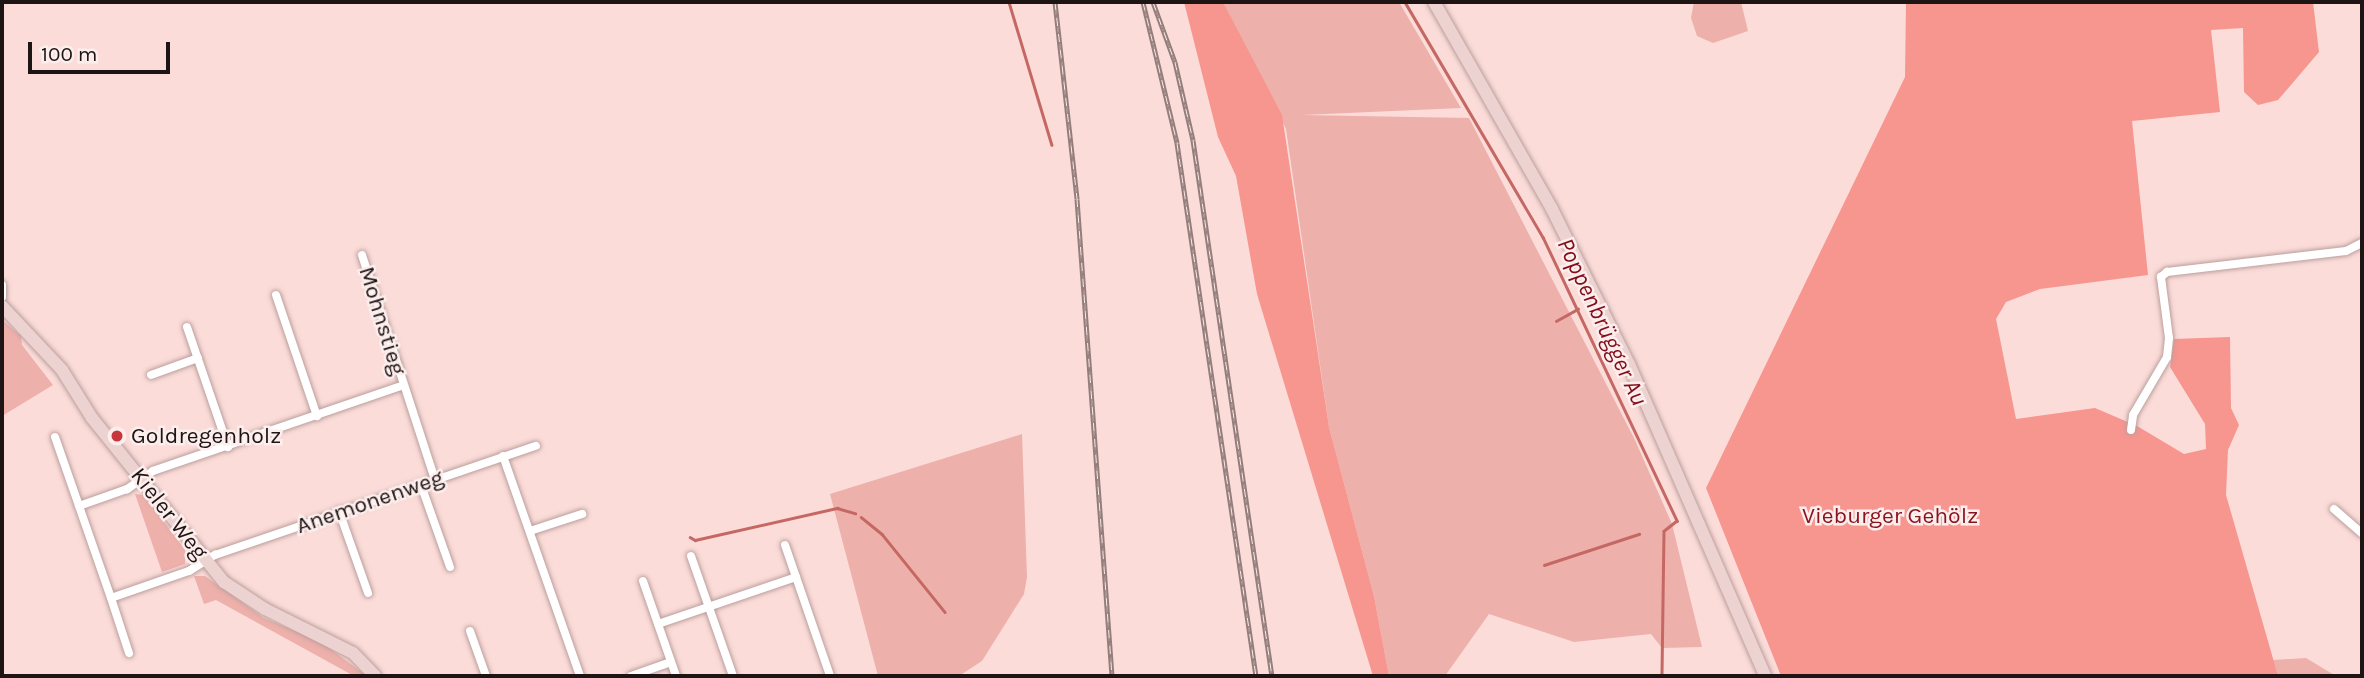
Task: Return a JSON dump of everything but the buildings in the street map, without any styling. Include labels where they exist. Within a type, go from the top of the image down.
[{"type":"main road","points":[[1434,2],[1552,209],[1629,364],[1765,676]]},
{"type":"main road","name":"Kieler Weg","points":[[2,306],[62,370],[92,418],[224,582],[265,609],[353,653],[375,676]]},
{"type":"street","points":[[2131,430],[2133,415],[2167,357],[2169,338],[2161,277],[2167,272],[2346,251],[2362,243]]},
{"type":"street","name":"Mohnstieg","points":[[362,255],[402,378],[401,386],[435,480]]},
{"type":"street","points":[[2,285],[2,297]]},
{"type":"street","points":[[276,295],[317,416]]},
{"type":"street","points":[[187,327],[228,447]]},
{"type":"street","points":[[151,375],[198,358]]},
{"type":"street","points":[[79,506],[142,479],[153,471],[401,386]]},
{"type":"street","points":[[55,437],[129,653]]},
{"type":"street","name":"Anemonenweg","points":[[111,598],[339,511],[536,446]]},
{"type":"street","points":[[503,456],[580,676]]},
{"type":"street","points":[[421,485],[450,567]]},
{"type":"street","points":[[2334,509],[2362,533]]},
{"type":"street","points":[[339,511],[368,593]]},
{"type":"street","points":[[530,531],[582,514]]},
{"type":"street","points":[[785,545],[830,676]]},
{"type":"street","points":[[691,556],[733,676]]},
{"type":"street","points":[[658,624],[796,577]]},
{"type":"street","points":[[643,581],[676,676]]},
{"type":"street","points":[[470,631],[486,676]]},
{"type":"street","points":[[631,676],[671,662]]},
{"type":"shaded area","points":[[1223,2],[1399,2],[1461,108],[1302,115],[1469,118],[1635,440],[1672,524],[1702,647],[1662,648],[1651,634],[1574,642],[1489,614],[1445,676],[1389,676],[1374,596],[1329,427],[1286,129]]},
{"type":"shaded area","points":[[1694,2],[1741,2],[1748,31],[1713,43],[1697,36],[1691,18]]},
{"type":"shaded area","points":[[2,320],[21,336],[22,345],[53,385],[2,416]]},
{"type":"shaded area","points":[[1022,434],[1027,577],[1024,594],[982,661],[959,676],[878,676],[830,494]]},
{"type":"shaded area","points":[[135,494],[144,495],[185,550],[185,564],[162,572]]},
{"type":"shaded area","points":[[194,576],[205,576],[264,618],[321,642],[367,676],[354,676],[216,600],[204,604]]},
{"type":"shaded area","points":[[2306,658],[2336,676],[2278,676],[2273,660]]},
{"type":"green space","points":[[1184,2],[1223,2],[1282,115],[1329,427],[1374,596],[1389,676],[1373,676],[1257,294],[1236,176],[1218,137]]},
{"type":"green space","name":"Vieburger Gehölz","points":[[1906,2],[2313,2],[2319,52],[2278,100],[2258,105],[2244,92],[2243,28],[2211,30],[2220,112],[2132,121],[2148,275],[2040,289],[2006,302],[1996,319],[2016,419],[2095,408],[2137,426],[2184,454],[2206,449],[2205,424],[2170,367],[2174,339],[2230,337],[2231,408],[2239,425],[2228,450],[2226,495],[2278,676],[1781,676],[1706,488],[1905,77]]},
{"type":"waterway","points":[[1009,2],[1052,145]]},
{"type":"waterway","name":"Poppenbrügger Au","points":[[1405,2],[1543,237],[1677,521],[1664,531],[1662,676]]},
{"type":"waterway","points":[[1556,321],[1578,309]]},
{"type":"waterway","points":[[690,537],[695,540],[837,508],[855,513]]},
{"type":"waterway","points":[[861,517],[882,534],[945,612]]},
{"type":"waterway","points":[[1544,565],[1639,534]]},
{"type":"railway","points":[[1055,2],[1077,199],[1112,676]]},
{"type":"railway","points":[[1143,2],[1177,143],[1256,676]]},
{"type":"railway","points":[[1153,2],[1175,62],[1193,140],[1272,676]]},
{"type":"place","name":"Goldregenholz","points":[[117,436]]}]
